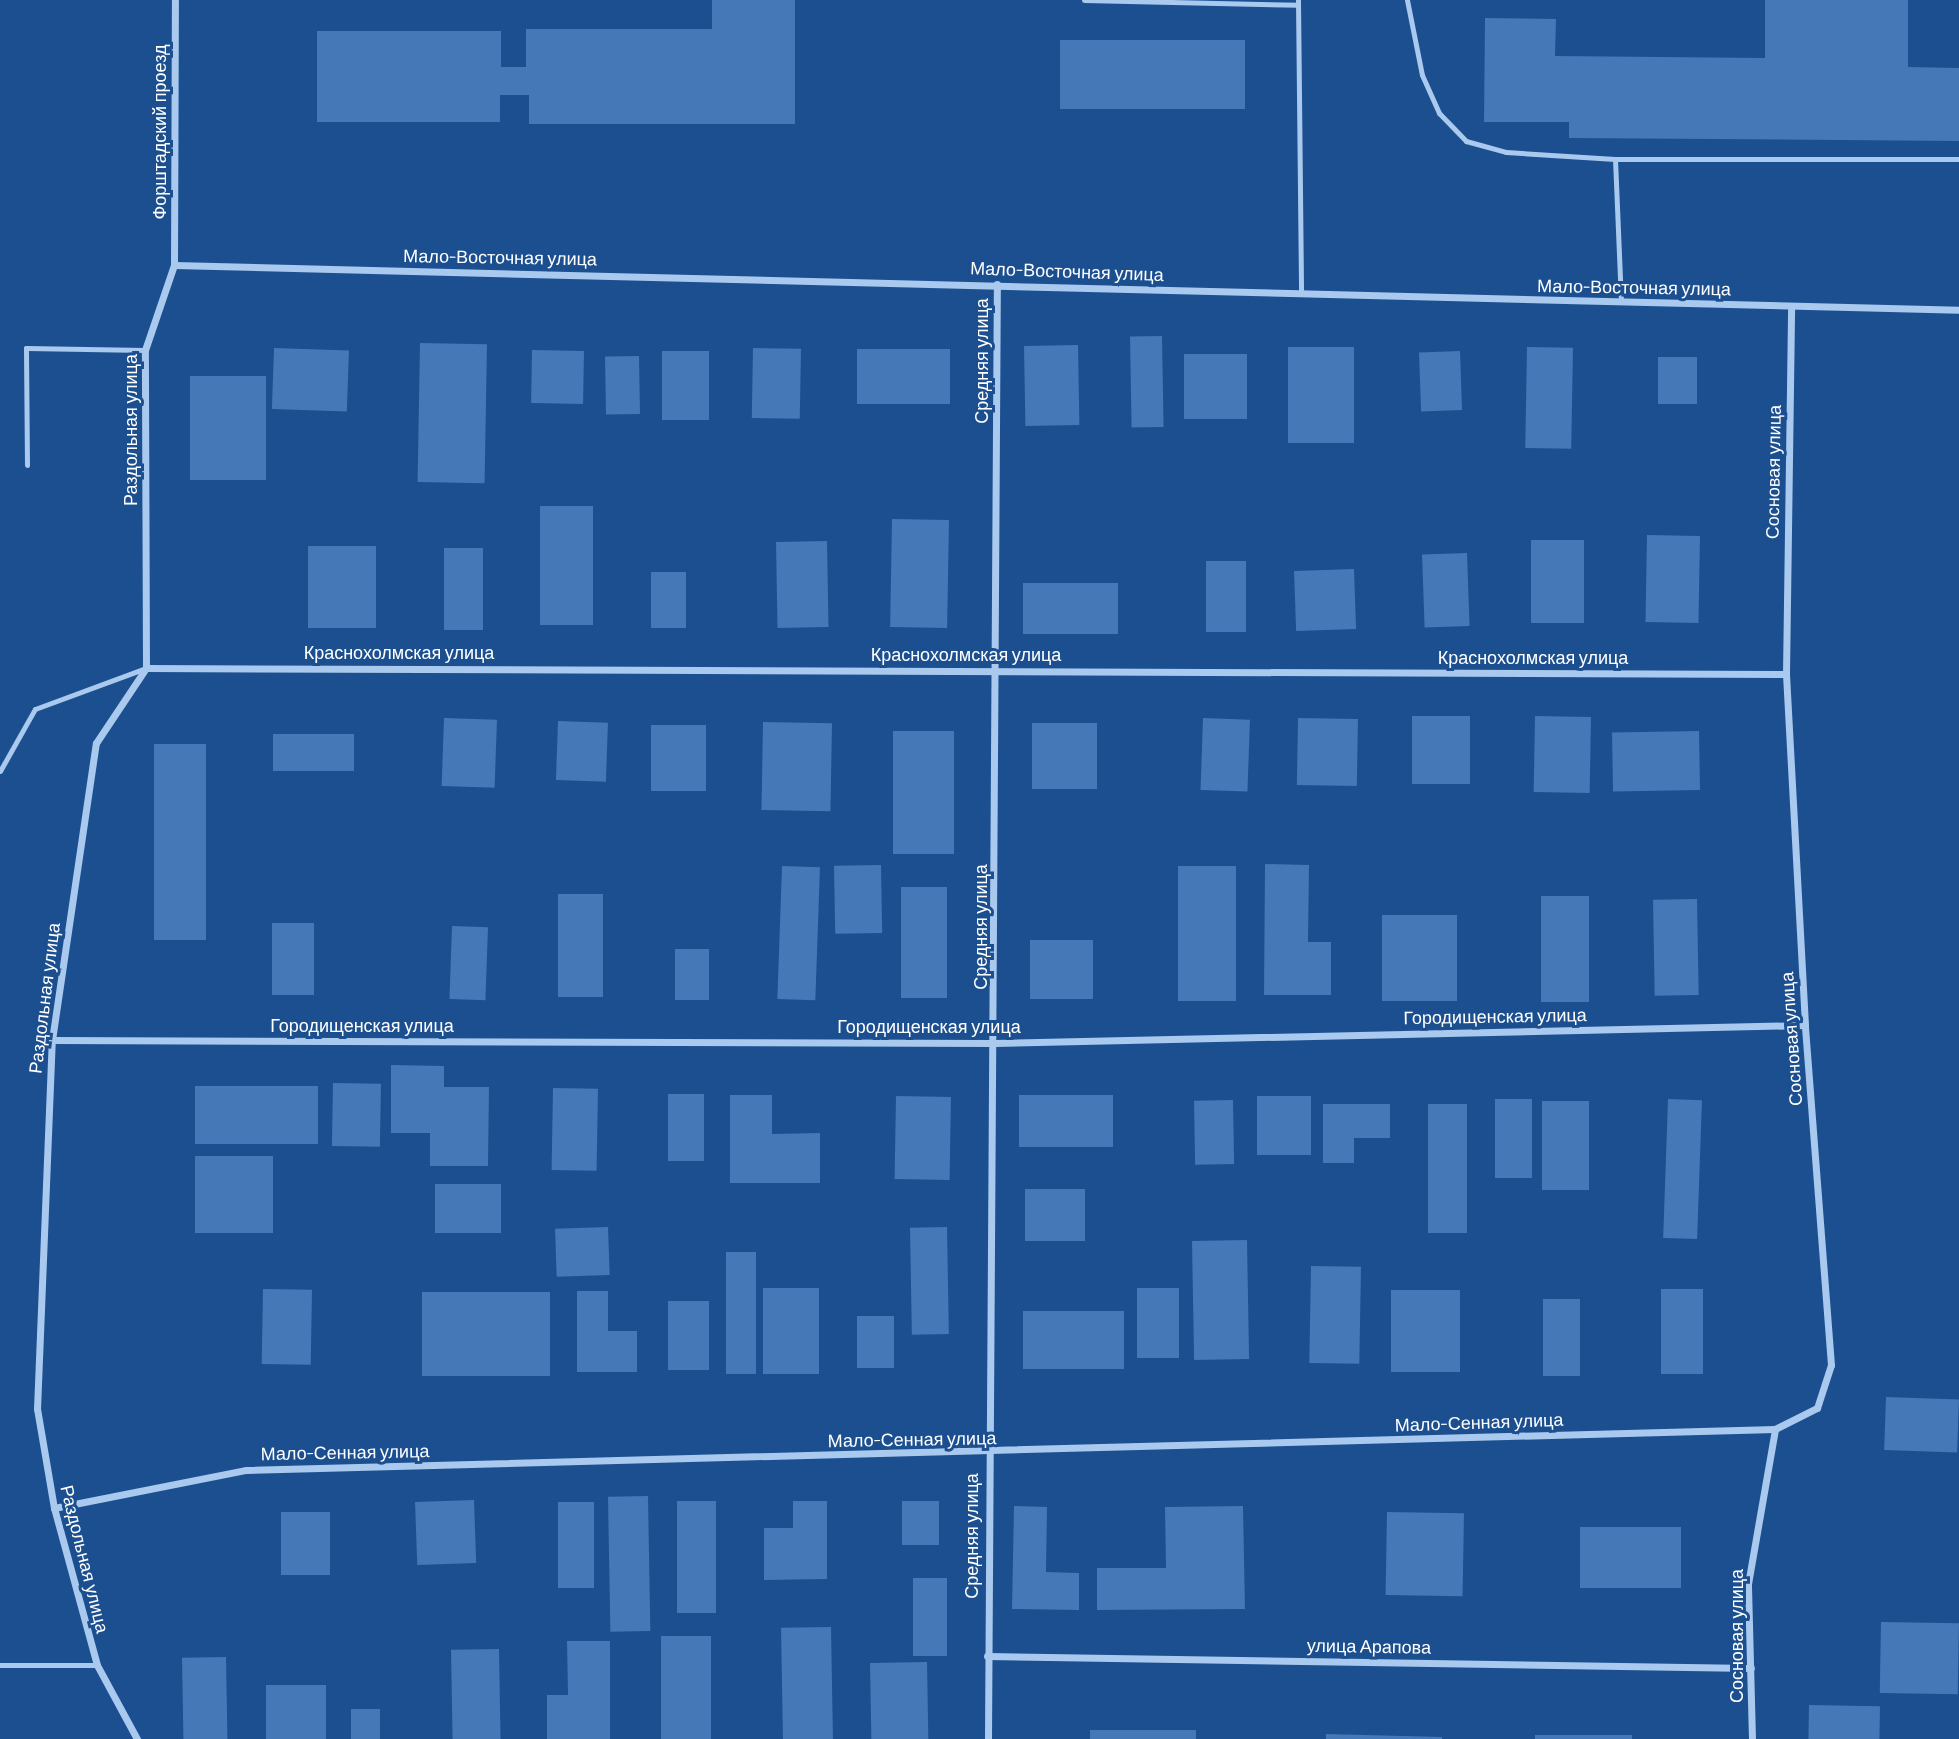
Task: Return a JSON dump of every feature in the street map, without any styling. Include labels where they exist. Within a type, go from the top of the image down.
[{"type":"street","name":"Форштадский проезд","points":[[174,265],[175,0]]},
{"type":"street","name":"Мало-Восточная улица","points":[[174,265],[1959,310]]},
{"type":"street","name":"Раздольная улица","points":[[137,1739],[97,1665],[54,1508],[37,1409],[52,1040],[96,743],[146,668],[145,350],[174,265]]},
{"type":"street","name":"Средняя улица","points":[[988,1739],[987,1453],[995,1042],[997,284]]},
{"type":"street","name":"Сосновая улица","points":[[1752,1739],[1748,1584],[1775,1429],[1817,1408],[1831,1365],[1805,1025],[1786,674],[1791,306]]},
{"type":"street","name":"Краснохолмская улица","points":[[146,668],[1786,674]]},
{"type":"street","name":"Городищенская улица","points":[[52,1040],[995,1042],[1805,1025]]},
{"type":"street","name":"Мало-Сенная улица","points":[[54,1508],[246,1470],[987,1453],[1775,1429]]},
{"type":"street","name":"улица Арапова","points":[[987,1656],[1751,1668]]},
{"type":"lane","points":[[1084,0],[1298,3],[1301,294]]},
{"type":"lane","points":[[1407,0],[1422,75],[1439,113],[1466,141],[1506,152],[1615,159],[1959,159]]},
{"type":"lane","points":[[1615,159],[1620,302]]},
{"type":"lane","points":[[27,465],[26,348],[145,350]]},
{"type":"lane","points":[[0,771],[35,709],[146,668]]},
{"type":"lane","points":[[0,1665],[97,1665]]},
{"type":"building","points":[[712,0],[795,0],[795,124],[529,124],[529,95],[500,95],[500,122],[317,122],[317,31],[501,31],[501,67],[526,67],[526,29],[712,29]]},
{"type":"building","points":[[1765,0],[1908,0],[1908,67],[1959,68],[1959,141],[1569,138],[1569,122],[1484,122],[1485,18],[1556,19],[1555,56],[1765,58]]},
{"type":"building","points":[[1060,40],[1245,40],[1245,109],[1060,109]]},
{"type":"building","points":[[1162,336],[1164,427],[1132,428],[1130,337]]},
{"type":"building","points":[[420,343],[487,344],[485,483],[418,482]]},
{"type":"building","points":[[1078,345],[1079,425],[1025,426],[1024,346]]},
{"type":"building","points":[[1288,347],[1354,347],[1354,443],[1288,443]]},
{"type":"building","points":[[1527,347],[1573,348],[1571,449],[1525,448]]},
{"type":"building","points":[[274,348],[349,351],[347,412],[272,409]]},
{"type":"building","points":[[753,348],[801,349],[800,419],[752,418]]},
{"type":"building","points":[[857,349],[950,349],[950,404],[857,404]]},
{"type":"building","points":[[532,350],[584,351],[583,404],[531,403]]},
{"type":"building","points":[[662,351],[709,351],[709,420],[662,420]]},
{"type":"building","points":[[1460,351],[1462,410],[1421,411],[1419,352]]},
{"type":"building","points":[[1184,354],[1247,354],[1247,419],[1184,419]]},
{"type":"building","points":[[639,356],[640,414],[606,415],[605,357]]},
{"type":"building","points":[[1658,357],[1697,357],[1697,404],[1658,404]]},
{"type":"building","points":[[190,376],[266,376],[266,480],[190,480]]},
{"type":"building","points":[[540,506],[593,506],[593,625],[540,625]]},
{"type":"building","points":[[892,519],[949,520],[947,628],[890,627]]},
{"type":"building","points":[[1647,535],[1700,536],[1698,623],[1645,622]]},
{"type":"building","points":[[1531,540],[1584,540],[1584,623],[1531,623]]},
{"type":"building","points":[[827,541],[829,627],[778,628],[776,542]]},
{"type":"building","points":[[308,546],[376,546],[376,628],[308,628]]},
{"type":"building","points":[[444,548],[483,548],[483,630],[444,630]]},
{"type":"building","points":[[1467,553],[1470,626],[1425,628],[1422,555]]},
{"type":"building","points":[[1206,561],[1246,561],[1246,632],[1206,632]]},
{"type":"building","points":[[1354,569],[1356,629],[1296,631],[1294,571]]},
{"type":"building","points":[[651,572],[686,572],[686,628],[651,628]]},
{"type":"building","points":[[1023,583],[1118,583],[1118,634],[1023,634]]},
{"type":"building","points":[[1412,716],[1470,716],[1470,784],[1412,784]]},
{"type":"building","points":[[1535,716],[1591,717],[1590,793],[1534,792]]},
{"type":"building","points":[[444,718],[497,720],[495,788],[442,786]]},
{"type":"building","points":[[1203,718],[1250,720],[1247,792],[1200,790]]},
{"type":"building","points":[[1298,718],[1358,719],[1357,786],[1297,785]]},
{"type":"building","points":[[558,721],[608,723],[606,782],[556,780]]},
{"type":"building","points":[[763,722],[832,723],[830,811],[761,810]]},
{"type":"building","points":[[1032,723],[1097,723],[1097,789],[1032,789]]},
{"type":"building","points":[[651,725],[706,725],[706,791],[651,791]]},
{"type":"building","points":[[893,731],[954,731],[954,854],[893,854]]},
{"type":"building","points":[[1699,731],[1700,790],[1613,792],[1612,733]]},
{"type":"building","points":[[273,734],[354,734],[354,771],[273,771]]},
{"type":"building","points":[[154,744],[206,744],[206,940],[154,940]]},
{"type":"building","points":[[1265,864],[1309,865],[1308,942],[1331,942],[1331,995],[1264,995]]},
{"type":"building","points":[[881,865],[882,933],[835,934],[834,866]]},
{"type":"building","points":[[782,866],[820,867],[815,1000],[777,999]]},
{"type":"building","points":[[1178,866],[1236,866],[1236,1001],[1178,1001]]},
{"type":"building","points":[[901,887],[947,887],[947,998],[901,998]]},
{"type":"building","points":[[558,894],[603,894],[603,997],[558,997]]},
{"type":"building","points":[[1541,896],[1589,896],[1589,1002],[1541,1002]]},
{"type":"building","points":[[1697,899],[1699,995],[1655,996],[1653,900]]},
{"type":"building","points":[[1382,915],[1457,915],[1457,1001],[1382,1001]]},
{"type":"building","points":[[272,923],[314,923],[314,995],[272,995]]},
{"type":"building","points":[[452,926],[488,927],[485,1000],[449,999]]},
{"type":"building","points":[[1030,940],[1093,940],[1093,999],[1030,999]]},
{"type":"building","points":[[675,949],[709,949],[709,1000],[675,1000]]},
{"type":"building","points":[[391,1065],[444,1066],[444,1087],[489,1087],[488,1166],[430,1166],[430,1133],[391,1133]]},
{"type":"building","points":[[333,1083],[381,1084],[380,1147],[332,1146]]},
{"type":"building","points":[[195,1086],[318,1086],[318,1144],[195,1144]]},
{"type":"building","points":[[553,1088],[598,1089],[597,1171],[552,1170]]},
{"type":"building","points":[[668,1094],[704,1094],[704,1161],[668,1161]]},
{"type":"building","points":[[730,1095],[772,1095],[772,1134],[820,1133],[820,1183],[730,1183]]},
{"type":"building","points":[[1019,1095],[1113,1095],[1113,1147],[1019,1147]]},
{"type":"building","points":[[896,1096],[951,1097],[950,1180],[895,1179]]},
{"type":"building","points":[[1257,1096],[1311,1096],[1311,1155],[1257,1155]]},
{"type":"building","points":[[1495,1099],[1532,1099],[1532,1178],[1495,1178]]},
{"type":"building","points":[[1668,1099],[1702,1100],[1697,1239],[1663,1238]]},
{"type":"building","points":[[1233,1100],[1234,1164],[1195,1165],[1194,1101]]},
{"type":"building","points":[[1542,1101],[1589,1101],[1589,1190],[1542,1190]]},
{"type":"building","points":[[1323,1104],[1390,1104],[1390,1138],[1354,1138],[1354,1163],[1323,1163]]},
{"type":"building","points":[[1428,1104],[1467,1104],[1467,1233],[1428,1233]]},
{"type":"building","points":[[195,1156],[273,1156],[273,1233],[195,1233]]},
{"type":"building","points":[[435,1184],[501,1184],[501,1233],[435,1233]]},
{"type":"building","points":[[1025,1189],[1085,1189],[1085,1241],[1025,1241]]},
{"type":"building","points":[[608,1227],[610,1275],[557,1277],[555,1229]]},
{"type":"building","points":[[947,1227],[949,1334],[912,1335],[910,1228]]},
{"type":"building","points":[[1247,1240],[1249,1359],[1194,1360],[1192,1241]]},
{"type":"building","points":[[726,1252],[756,1252],[756,1374],[726,1374]]},
{"type":"building","points":[[1311,1266],[1361,1267],[1359,1364],[1309,1363]]},
{"type":"building","points":[[763,1288],[819,1288],[819,1374],[763,1374]]},
{"type":"building","points":[[1137,1288],[1179,1288],[1179,1358],[1137,1358]]},
{"type":"building","points":[[263,1289],[312,1290],[311,1365],[262,1364]]},
{"type":"building","points":[[1661,1289],[1703,1289],[1703,1374],[1661,1374]]},
{"type":"building","points":[[1391,1290],[1460,1290],[1460,1372],[1391,1372]]},
{"type":"building","points":[[577,1291],[608,1291],[608,1331],[637,1331],[637,1372],[577,1372]]},
{"type":"building","points":[[422,1292],[550,1292],[550,1376],[422,1376]]},
{"type":"building","points":[[1543,1299],[1580,1299],[1580,1376],[1543,1376]]},
{"type":"building","points":[[668,1301],[709,1301],[709,1370],[668,1370]]},
{"type":"building","points":[[1023,1311],[1124,1311],[1124,1369],[1023,1369]]},
{"type":"building","points":[[857,1316],[894,1316],[894,1368],[857,1368]]},
{"type":"building","points":[[1886,1397],[1959,1400],[1957,1453],[1884,1450]]},
{"type":"building","points":[[648,1496],[650,1631],[610,1632],[608,1497]]},
{"type":"building","points":[[474,1500],[476,1563],[417,1565],[415,1502]]},
{"type":"building","points":[[677,1501],[716,1501],[716,1613],[677,1613]]},
{"type":"building","points":[[793,1501],[827,1501],[827,1579],[764,1580],[764,1528],[793,1528]]},
{"type":"building","points":[[902,1501],[939,1501],[939,1545],[902,1545]]},
{"type":"building","points":[[558,1502],[594,1502],[594,1588],[558,1588]]},
{"type":"building","points":[[1014,1506],[1047,1507],[1046,1572],[1079,1573],[1079,1610],[1012,1609]]},
{"type":"building","points":[[1243,1506],[1245,1609],[1097,1610],[1097,1568],[1166,1568],[1165,1507]]},
{"type":"building","points":[[281,1512],[330,1512],[330,1575],[281,1575]]},
{"type":"building","points":[[1387,1512],[1464,1513],[1463,1596],[1386,1595]]},
{"type":"building","points":[[1580,1527],[1681,1527],[1681,1588],[1580,1588]]},
{"type":"building","points":[[913,1578],[947,1578],[947,1656],[913,1656]]},
{"type":"building","points":[[1881,1622],[1959,1623],[1958,1694],[1880,1693]]},
{"type":"building","points":[[831,1627],[833,1739],[783,1739],[781,1628]]},
{"type":"building","points":[[661,1636],[711,1636],[711,1739],[661,1739]]},
{"type":"building","points":[[567,1641],[610,1641],[610,1739],[547,1739],[547,1695],[568,1695]]},
{"type":"building","points":[[499,1649],[501,1739],[453,1739],[451,1650]]},
{"type":"building","points":[[226,1657],[227,1739],[183,1739],[182,1658]]},
{"type":"building","points":[[927,1662],[928,1739],[871,1739],[870,1663]]},
{"type":"building","points":[[266,1685],[326,1685],[326,1739],[266,1739]]},
{"type":"building","points":[[1809,1705],[1880,1706],[1879,1739],[1808,1739]]},
{"type":"building","points":[[351,1709],[380,1709],[380,1739],[351,1739]]},
{"type":"building","points":[[1090,1730],[1196,1730],[1196,1739],[1090,1739]]},
{"type":"building","points":[[1326,1734],[1442,1737],[1442,1739],[1326,1739]]},
{"type":"building","points":[[1535,1735],[1632,1735],[1632,1739],[1535,1739]]}]
